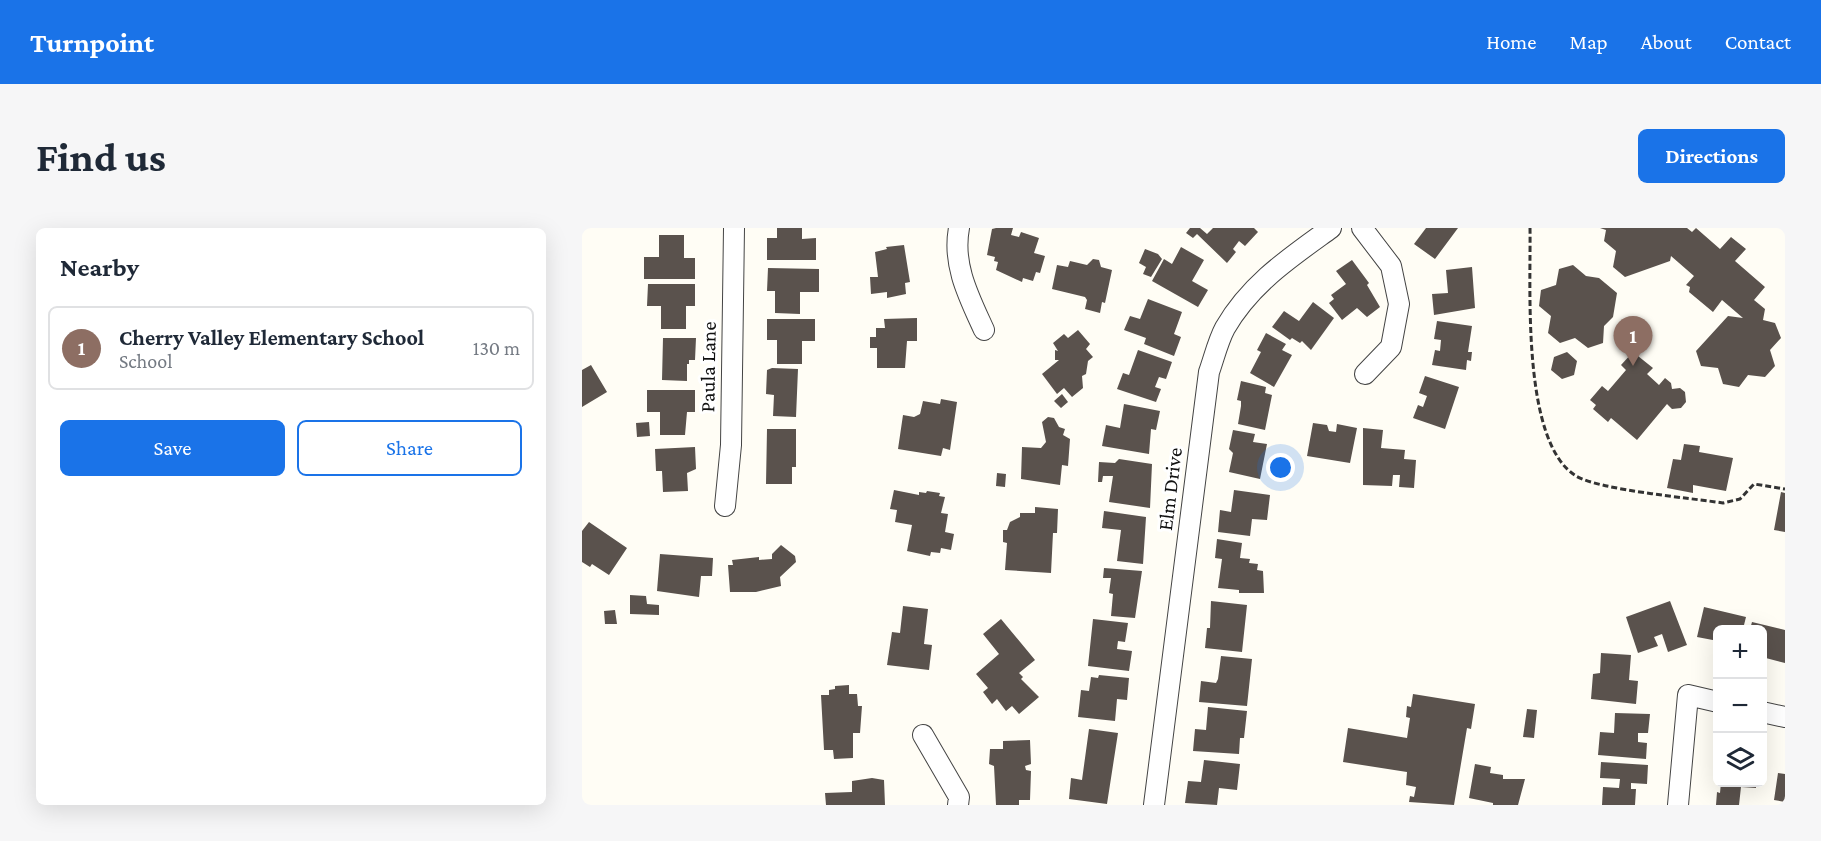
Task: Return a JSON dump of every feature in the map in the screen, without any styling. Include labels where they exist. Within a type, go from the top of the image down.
[{"type":"street","name":"Paula Lane","points":[[725,506],[730,445],[734,228]]},
{"type":"street","points":[[959,228],[957,241],[962,280],[984,330]]},
{"type":"street","name":"Elm Drive","points":[[1154,805],[1209,372],[1224,330],[1248,294],[1280,264],[1331,228]]},
{"type":"street","points":[[1362,228],[1391,266],[1399,304],[1391,347],[1365,374]]},
{"type":"street","points":[[1678,805],[1688,695],[1713,701]]},
{"type":"street","points":[[1767,713],[1785,717]]},
{"type":"street","points":[[923,735],[959,797],[958,805]]},
{"type":"path","points":[[1530,228],[1533,367],[1545,432],[1558,459],[1576,476],[1601,484],[1723,503],[1740,499],[1754,484],[1785,489]]},
{"type":"building","points":[[777,228],[802,228],[802,239],[816,238],[816,260],[767,260],[767,238],[777,238]]},
{"type":"building","points":[[1013,228],[1011,235],[1019,237],[1021,232],[1039,238],[1034,253],[1045,256],[1040,273],[1036,272],[1033,281],[1023,278],[1022,282],[996,270],[998,262],[994,261],[995,257],[987,255],[992,229]]},
{"type":"building","points":[[1190,228],[1200,228],[1207,234],[1213,228],[1254,228],[1258,232],[1245,246],[1239,241],[1233,249],[1236,252],[1227,263],[1197,234],[1193,238],[1186,233]]},
{"type":"building","points":[[1426,228],[1458,228],[1435,259],[1414,244]]},
{"type":"building","points":[[1600,228],[1687,228],[1692,232],[1696,228],[1720,249],[1731,237],[1746,249],[1735,261],[1765,287],[1754,300],[1765,309],[1763,320],[1775,323],[1781,338],[1770,350],[1775,366],[1765,377],[1748,375],[1739,387],[1723,384],[1718,368],[1701,366],[1696,351],[1728,316],[1743,318],[1722,300],[1713,312],[1689,292],[1690,287],[1686,285],[1694,276],[1671,256],[1670,261],[1625,277],[1613,267],[1616,251],[1604,241],[1606,230]]},
{"type":"building","points":[[659,235],[684,235],[684,258],[695,258],[695,279],[644,279],[644,257],[659,257]]},
{"type":"building","points":[[904,245],[910,282],[905,283],[906,294],[887,298],[887,292],[871,294],[870,277],[878,277],[875,252],[887,249],[886,247]]},
{"type":"building","points":[[1181,247],[1204,260],[1192,281],[1208,290],[1198,307],[1152,281],[1164,259],[1172,264]]},
{"type":"building","points":[[1145,249],[1158,254],[1162,259],[1151,277],[1143,274],[1146,267],[1139,263]]},
{"type":"building","points":[[1093,259],[1099,260],[1101,267],[1112,270],[1105,303],[1102,302],[1100,313],[1085,309],[1087,300],[1085,297],[1052,289],[1057,265],[1068,267],[1070,261],[1087,265]]},
{"type":"building","points":[[1352,260],[1369,283],[1367,285],[1380,307],[1367,317],[1357,308],[1342,320],[1329,303],[1334,299],[1331,295],[1346,284],[1336,271]]},
{"type":"building","points":[[1573,265],[1586,276],[1599,278],[1617,293],[1613,317],[1604,326],[1603,343],[1588,348],[1575,338],[1560,343],[1548,333],[1551,316],[1539,306],[1541,290],[1556,285],[1559,269]]},
{"type":"building","points":[[1472,267],[1475,308],[1434,315],[1432,294],[1448,293],[1446,270]]},
{"type":"building","points":[[768,268],[819,269],[819,292],[800,292],[800,314],[775,313],[775,291],[767,291]]},
{"type":"building","points":[[648,284],[695,284],[695,306],[686,306],[686,329],[661,329],[661,306],[647,306]]},
{"type":"building","points":[[1148,299],[1182,312],[1174,334],[1181,337],[1174,356],[1144,344],[1146,338],[1124,330],[1130,316],[1140,319]]},
{"type":"building","points":[[1313,302],[1334,318],[1311,350],[1302,341],[1300,343],[1292,338],[1290,340],[1272,327],[1284,311],[1299,321]]},
{"type":"building","points":[[917,318],[917,341],[907,341],[905,368],[877,368],[877,348],[870,348],[870,337],[876,337],[876,328],[885,328],[884,319]]},
{"type":"building","points":[[767,319],[815,319],[815,341],[802,341],[802,364],[777,364],[777,340],[767,340]]},
{"type":"building","points":[[1437,321],[1472,326],[1468,352],[1472,352],[1471,361],[1467,360],[1466,370],[1432,365],[1435,350],[1440,351],[1441,340],[1434,339]]},
{"type":"building","points":[[1078,330],[1090,344],[1086,349],[1093,357],[1088,361],[1086,374],[1082,376],[1083,388],[1072,397],[1064,388],[1057,394],[1042,374],[1059,360],[1055,360],[1055,350],[1058,351],[1053,343],[1064,334],[1068,338]]},
{"type":"building","points":[[1266,333],[1286,344],[1282,350],[1292,355],[1274,387],[1250,373],[1261,352],[1257,350]]},
{"type":"building","points":[[663,338],[696,338],[695,360],[689,360],[687,364],[687,381],[662,380]]},
{"type":"building","points":[[1138,350],[1172,362],[1166,379],[1159,377],[1155,387],[1161,389],[1156,402],[1117,389],[1123,373],[1129,375]]},
{"type":"building","points":[[1567,352],[1577,361],[1574,375],[1562,379],[1551,370],[1554,357]]},
{"type":"building","points":[[1633,352],[1653,368],[1647,374],[1659,385],[1665,378],[1671,383],[1672,389],[1680,388],[1685,392],[1686,402],[1681,408],[1672,409],[1667,404],[1637,440],[1611,418],[1608,422],[1593,409],[1596,405],[1590,400],[1602,386],[1608,391],[1626,370],[1621,365]]},
{"type":"building","points":[[591,365],[607,392],[582,407],[582,370]]},
{"type":"building","points":[[772,368],[798,369],[796,417],[773,416],[774,395],[766,394],[767,370]]},
{"type":"building","points":[[1425,376],[1459,387],[1445,429],[1413,418],[1418,405],[1423,407],[1427,396],[1419,393]]},
{"type":"building","points":[[1241,381],[1266,387],[1265,393],[1272,395],[1265,430],[1238,424],[1241,401],[1237,400]]},
{"type":"building","points":[[647,390],[695,390],[695,412],[687,412],[685,435],[660,435],[660,412],[647,412]]},
{"type":"building","points":[[1062,394],[1068,402],[1061,408],[1054,401]]},
{"type":"building","points":[[941,399],[957,402],[950,450],[943,448],[941,456],[898,449],[903,415],[914,417],[920,414],[923,401],[940,404]]},
{"type":"building","points":[[1124,404],[1160,411],[1156,430],[1151,429],[1149,454],[1102,446],[1106,425],[1120,428]]},
{"type":"building","points":[[1048,417],[1054,418],[1059,427],[1065,429],[1063,435],[1070,439],[1068,466],[1062,465],[1060,485],[1021,479],[1022,447],[1041,448],[1046,442],[1042,422]]},
{"type":"building","points":[[649,422],[650,436],[637,437],[636,423]]},
{"type":"building","points":[[1313,423],[1327,425],[1329,431],[1336,432],[1337,424],[1357,428],[1350,463],[1307,456]]},
{"type":"building","points":[[1363,428],[1383,430],[1381,448],[1405,450],[1404,459],[1416,460],[1414,488],[1399,487],[1400,475],[1393,475],[1392,486],[1363,485]]},
{"type":"building","points":[[767,429],[796,429],[796,467],[792,467],[792,484],[766,484]]},
{"type":"building","points":[[1233,430],[1255,434],[1253,442],[1267,444],[1260,479],[1229,472],[1233,453],[1229,449]]},
{"type":"building","points":[[1684,444],[1700,446],[1699,452],[1733,458],[1726,491],[1693,485],[1693,493],[1667,488],[1673,459],[1681,460]]},
{"type":"building","points":[[695,447],[696,469],[687,473],[688,491],[663,492],[662,471],[656,471],[655,449]]},
{"type":"building","points":[[1119,459],[1152,464],[1150,508],[1109,502],[1113,476],[1103,476],[1102,482],[1098,482],[1099,462],[1115,463]]},
{"type":"building","points":[[997,473],[1006,474],[1005,487],[996,486]]},
{"type":"building","points":[[894,490],[919,495],[919,492],[926,493],[927,491],[940,493],[939,496],[945,497],[941,513],[948,514],[945,532],[954,534],[951,550],[941,548],[940,553],[931,552],[930,556],[907,551],[912,525],[895,522],[897,510],[890,509]]},
{"type":"building","points":[[1234,490],[1270,495],[1267,520],[1252,519],[1250,536],[1218,532],[1220,510],[1231,512]]},
{"type":"building","points":[[1781,492],[1785,493],[1785,532],[1774,530]]},
{"type":"building","points":[[1035,507],[1058,509],[1057,533],[1053,533],[1051,573],[1005,570],[1007,543],[1003,542],[1003,530],[1007,530],[1010,522],[1020,517],[1020,513],[1035,513]]},
{"type":"building","points":[[1104,511],[1146,517],[1143,564],[1117,561],[1121,530],[1102,528]]},
{"type":"building","points":[[589,522],[627,548],[609,575],[592,564],[590,567],[582,562],[582,531]]},
{"type":"building","points":[[1217,539],[1242,543],[1240,558],[1250,559],[1249,563],[1258,564],[1257,570],[1263,571],[1264,593],[1239,593],[1239,590],[1218,588],[1222,559],[1215,558]]},
{"type":"building","points":[[781,545],[795,556],[796,562],[780,577],[781,586],[756,592],[730,592],[728,565],[733,565],[732,560],[759,557],[759,560],[772,559],[772,554]]},
{"type":"building","points":[[660,554],[713,558],[712,576],[701,576],[699,597],[657,591]]},
{"type":"building","points":[[1104,568],[1142,571],[1135,618],[1111,616],[1113,594],[1109,593],[1111,578],[1103,578]]},
{"type":"building","points":[[630,595],[646,596],[647,604],[659,605],[659,615],[630,614]]},
{"type":"building","points":[[1211,601],[1247,605],[1242,652],[1205,648],[1207,628],[1210,628]]},
{"type":"building","points":[[1670,601],[1687,645],[1668,652],[1662,634],[1654,637],[1658,646],[1638,653],[1626,617]]},
{"type":"building","points":[[903,606],[928,609],[924,644],[932,645],[929,670],[887,665],[892,632],[900,633]]},
{"type":"building","points":[[1704,607],[1746,617],[1744,625],[1713,625],[1713,640],[1697,637]]},
{"type":"building","points":[[615,610],[617,624],[605,624],[604,611]]},
{"type":"building","points":[[1001,619],[1035,660],[1019,673],[1023,677],[1021,679],[1039,697],[1019,714],[1012,706],[1006,711],[997,699],[992,704],[983,692],[988,688],[976,674],[999,654],[983,634]]},
{"type":"building","points":[[1093,619],[1128,623],[1125,642],[1118,641],[1117,649],[1132,651],[1129,671],[1088,666]]},
{"type":"building","points":[[1767,626],[1785,630],[1785,663],[1767,658]]},
{"type":"building","points":[[1601,653],[1631,655],[1629,680],[1638,681],[1636,704],[1591,699],[1593,674],[1600,673]]},
{"type":"building","points":[[1221,656],[1252,659],[1247,706],[1199,702],[1201,681],[1216,683]]},
{"type":"building","points":[[1099,675],[1129,678],[1127,700],[1117,699],[1115,721],[1078,717],[1081,690],[1089,691],[1091,677],[1098,678]]},
{"type":"building","points":[[849,685],[849,694],[857,694],[858,706],[862,706],[860,733],[853,733],[853,758],[834,759],[833,750],[824,750],[821,695],[829,695],[829,690],[835,689],[835,686]]},
{"type":"building","points":[[1413,694],[1475,704],[1471,729],[1467,728],[1454,805],[1409,802],[1410,796],[1414,797],[1416,787],[1406,785],[1407,772],[1343,762],[1348,728],[1407,738],[1410,718],[1406,717],[1407,706],[1411,707]]},
{"type":"building","points":[[1208,707],[1247,711],[1244,738],[1240,738],[1239,754],[1193,751],[1195,729],[1206,730]]},
{"type":"building","points":[[1527,709],[1537,710],[1534,738],[1523,737]]},
{"type":"building","points":[[1615,713],[1650,714],[1648,733],[1638,733],[1638,742],[1647,743],[1646,759],[1598,755],[1600,732],[1614,733]]},
{"type":"building","points":[[1089,729],[1118,733],[1107,804],[1069,799],[1071,778],[1082,780]]},
{"type":"building","points":[[1030,740],[1031,764],[1025,766],[1026,770],[1031,771],[1030,800],[1019,800],[1019,805],[996,805],[994,766],[989,764],[990,749],[1003,749],[1003,741]]},
{"type":"building","points":[[1204,760],[1240,764],[1237,790],[1219,788],[1217,805],[1185,803],[1188,781],[1201,782]]},
{"type":"building","points":[[1601,762],[1648,765],[1647,784],[1631,783],[1631,789],[1636,789],[1635,805],[1602,805],[1603,787],[1619,788],[1620,779],[1600,778]]},
{"type":"building","points":[[1475,764],[1491,767],[1490,773],[1503,775],[1503,779],[1525,779],[1518,805],[1493,805],[1493,803],[1469,798]]},
{"type":"building","points":[[1778,773],[1785,774],[1785,802],[1774,800]]},
{"type":"building","points":[[872,778],[884,780],[885,805],[826,805],[825,793],[852,792],[852,781]]},
{"type":"building","points":[[1721,787],[1741,787],[1739,805],[1716,805],[1717,792],[1720,793]]},
{"type":"place","name":"Cherry Valley Elementary School","points":[[1633,366]]}]
